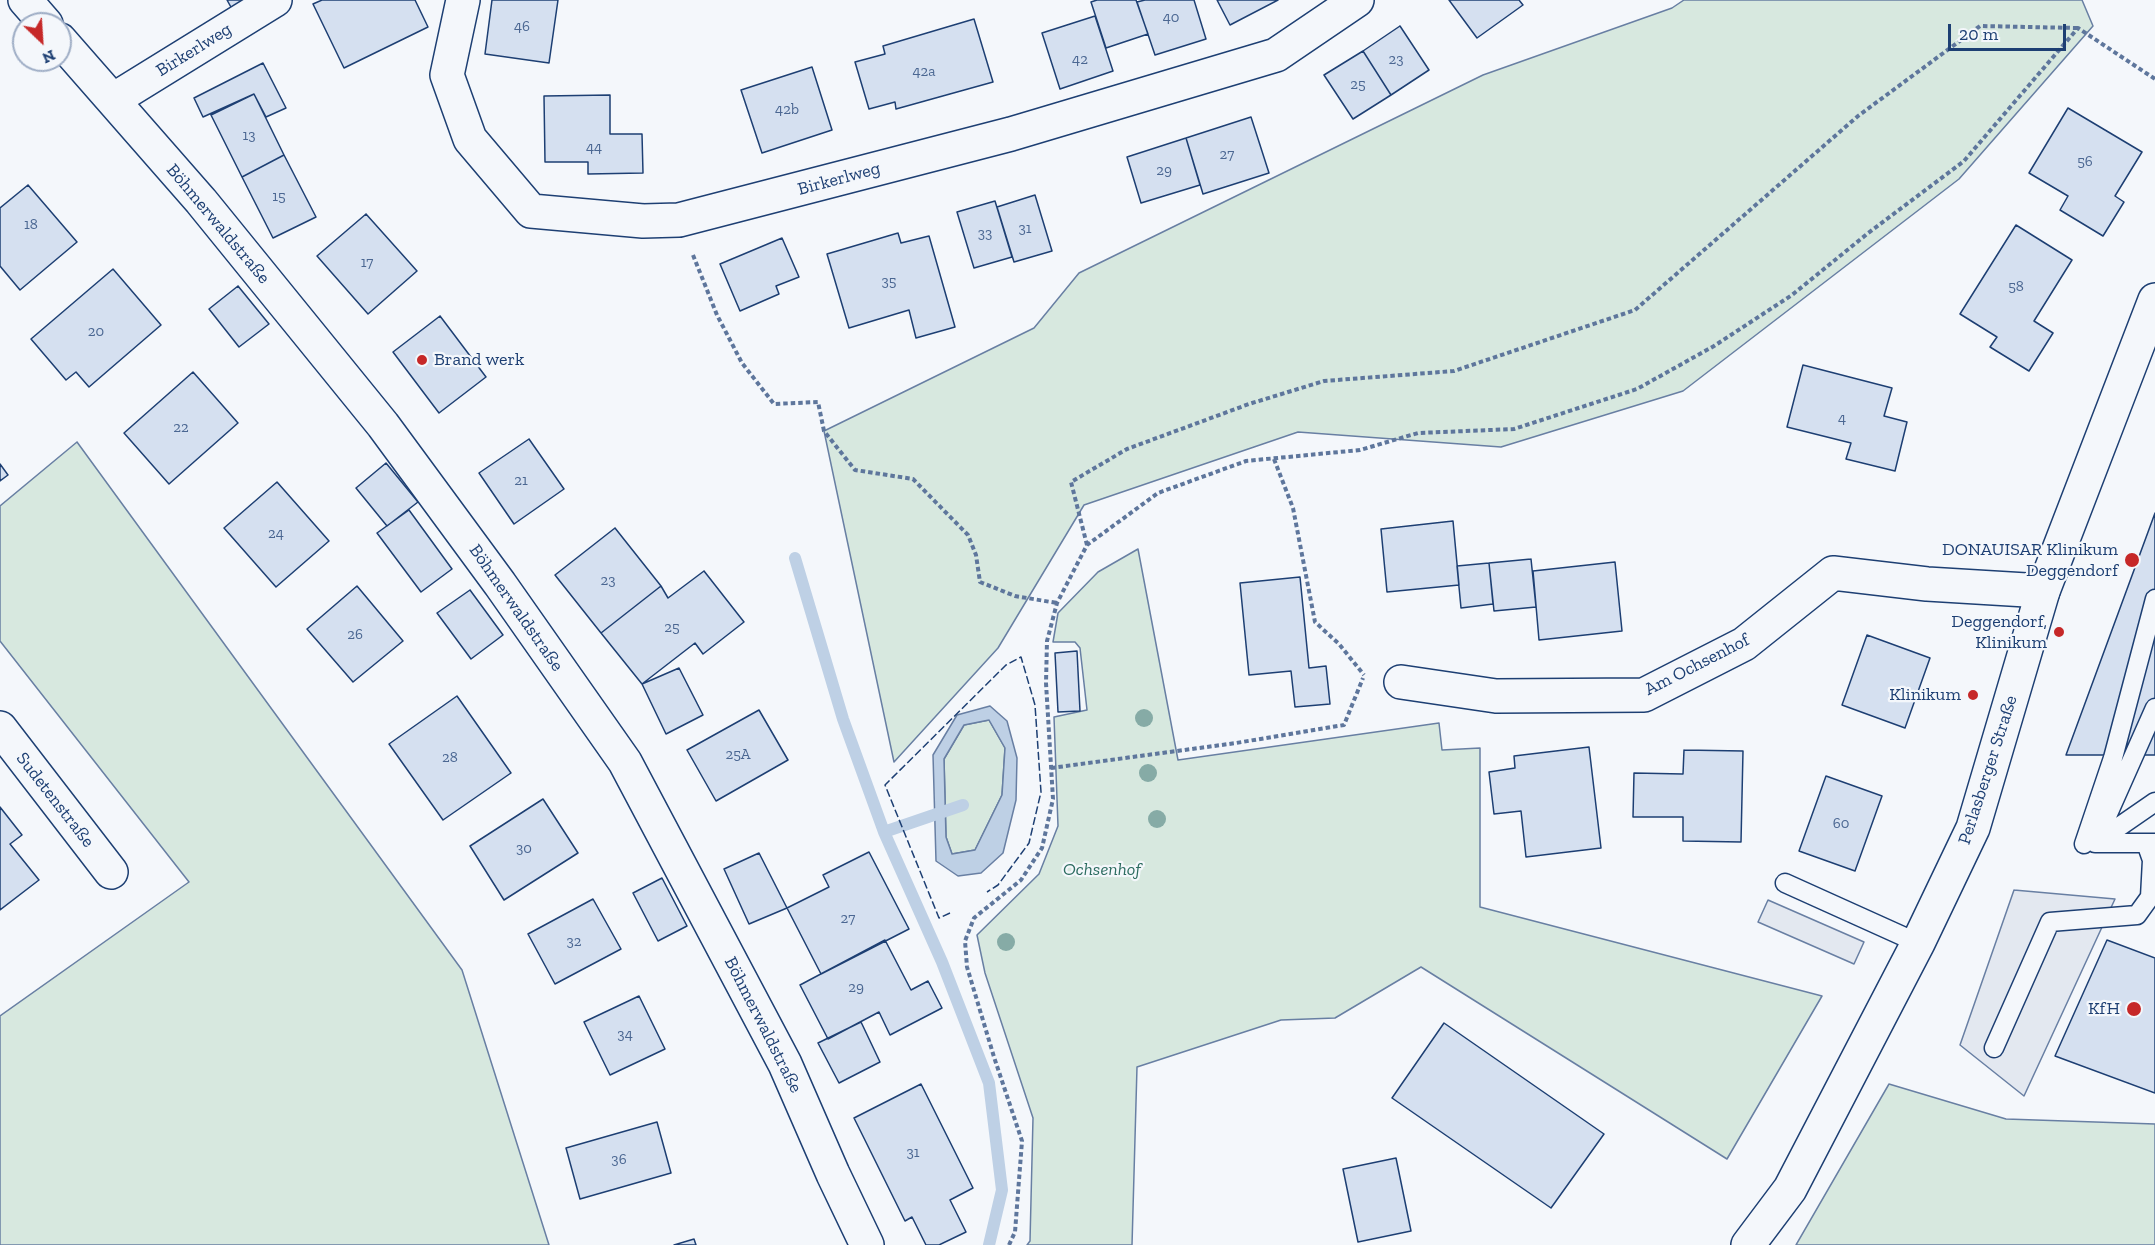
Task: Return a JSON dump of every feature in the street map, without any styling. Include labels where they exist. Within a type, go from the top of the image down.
[{"type":"street","points":[[25,0],[36,12]]},
{"type":"street","name":"Birkerlweg","points":[[113,100],[274,0]]},
{"type":"street","name":"Birkerlweg","points":[[463,0],[447,75],[470,138],[531,211],[643,221],[679,220],[1011,134],[1276,55],[1357,0]]},
{"type":"street","name":"Böhmerwaldstraße","points":[[72,54],[201,201],[383,425],[500,584],[625,762],[785,1064],[867,1245]]},
{"type":"street","name":"Perlasberger Straße","points":[[1748,1245],[1790,1190],[1918,943],[1973,828],[2043,591],[2155,300]]},
{"type":"street","name":"Am Ochsenhof","points":[[1401,682],[1496,696],[1644,694],[1744,645],[1833,573],[1927,584],[2043,591]]},
{"type":"street","name":"Sudetenstraße","points":[[0,728],[111,872]]},
{"type":"lane","points":[[2089,844],[2155,599]]},
{"type":"lane","points":[[2089,844],[2155,708]]},
{"type":"lane","points":[[2089,844],[2155,802]]},
{"type":"lane","points":[[1994,1048],[2050,922],[2137,915],[2150,897],[2151,843],[2089,844]]},
{"type":"lane","points":[[1785,883],[1918,943]]},
{"type":"path","points":[[1087,545],[1071,482],[1127,449],[1249,404],[1324,381],[1454,371],[1635,310],[1858,116],[1980,26],[2078,28],[2155,79]]},
{"type":"path","points":[[1009,1245],[1015,1232],[1022,1141],[967,967],[965,941],[974,918],[1021,880],[1042,848],[1053,799],[1046,683],[1047,641],[1057,603],[1087,545],[1158,493],[1246,461],[1360,450],[1418,433],[1514,429],[1637,389],[1714,346],[1792,295],[1867,234],[1964,161],[2078,28]]},
{"type":"path","points":[[679,220],[717,315],[742,363],[774,404],[818,402],[824,431],[855,470],[913,479],[968,535],[976,555],[980,582],[1015,596],[1057,603]]},
{"type":"path","points":[[1274,458],[1293,508],[1315,622],[1339,644],[1364,675],[1401,682]]},
{"type":"path","points":[[1051,768],[1236,743],[1344,724],[1364,675]]},
{"type":"green space","points":[[1684,0],[2082,0],[2093,26],[1959,179],[1683,391],[1501,447],[1298,432],[1084,505],[998,648],[894,762],[824,431],[1034,328],[1079,273],[1483,75],[1672,8]]},
{"type":"green space","points":[[77,442],[462,970],[549,1245],[0,1245],[0,1016],[189,882],[0,641],[0,506]]},
{"type":"green space","name":"Ochsenhof","points":[[1138,549],[1178,760],[1439,723],[1442,750],[1480,748],[1480,907],[1822,996],[1727,1159],[1421,967],[1335,1018],[1281,1020],[1137,1067],[1132,1245],[1027,1245],[1030,1241],[1033,1118],[985,973],[977,935],[1039,874],[1058,826],[1054,717],[1087,710],[1080,648],[1075,642],[1053,642],[1058,613],[1098,572]]},
{"type":"green space","points":[[989,720],[1005,748],[1002,795],[975,850],[952,854],[946,837],[944,759],[964,725]]},
{"type":"green space","points":[[1889,1084],[2006,1119],[2155,1124],[2155,1245],[1796,1245]]},
{"type":"shaded area","points":[[2014,890],[2115,899],[2024,1096],[1960,1045]]},
{"type":"shaded area","points":[[1768,900],[1864,942],[1854,964],[1758,922]]},
{"type":"water","points":[[990,706],[1007,721],[1017,758],[1016,800],[1003,853],[981,873],[958,876],[936,861],[933,755],[957,715]],"holes":[[[989,720],[1005,748],[1002,795],[975,850],[952,854],[946,837],[944,759],[964,725]]]},
{"type":"building","points":[[227,0],[246,0],[232,9]]},
{"type":"building","points":[[322,0],[415,0],[428,27],[344,68],[313,4]]},
{"type":"building","points":[[492,0],[558,0],[549,63],[485,54]]},
{"type":"building","points":[[1136,0],[1148,34],[1106,48],[1091,2]]},
{"type":"building","points":[[1194,0],[1206,39],[1155,55],[1137,2]]},
{"type":"building","points":[[1217,0],[1278,0],[1230,25]]},
{"type":"building","points":[[1449,0],[1519,0],[1523,5],[1477,38]]},
{"type":"building","points":[[1095,16],[1113,71],[1060,89],[1042,33]]},
{"type":"building","points":[[974,19],[993,82],[896,109],[895,102],[869,109],[855,62],[885,54],[883,46]]},
{"type":"building","points":[[1400,26],[1429,70],[1391,95],[1363,51]]},
{"type":"building","points":[[1363,51],[1391,95],[1353,119],[1324,75]]},
{"type":"building","points":[[263,63],[286,108],[266,117],[254,94],[203,117],[194,98]]},
{"type":"building","points":[[812,67],[832,130],[762,153],[741,90]]},
{"type":"building","points":[[254,94],[284,155],[242,177],[211,115]]},
{"type":"building","points":[[610,95],[610,134],[642,134],[643,173],[588,174],[588,162],[545,162],[544,96]]},
{"type":"building","points":[[2068,108],[2142,152],[2115,196],[2124,202],[2103,236],[2060,210],[2068,196],[2029,173]]},
{"type":"building","points":[[1251,117],[1269,173],[1203,194],[1186,138]]},
{"type":"building","points":[[1186,138],[1200,185],[1141,203],[1127,157]]},
{"type":"building","points":[[284,155],[316,217],[273,238],[242,177]]},
{"type":"building","points":[[28,185],[77,242],[20,290],[0,266],[0,208]]},
{"type":"building","points":[[1035,195],[1052,251],[1014,262],[997,207]]},
{"type":"building","points":[[995,201],[1012,257],[974,268],[957,212]]},
{"type":"building","points":[[366,214],[417,271],[368,314],[317,256]]},
{"type":"building","points":[[2016,225],[2072,260],[2034,321],[2053,333],[2029,371],[1990,347],[1997,337],[1960,314]]},
{"type":"building","points":[[898,233],[901,243],[929,236],[955,327],[916,338],[909,310],[849,328],[827,254]]},
{"type":"building","points":[[782,238],[799,277],[776,286],[779,294],[740,311],[720,264]]},
{"type":"building","points":[[113,269],[161,325],[89,387],[76,372],[66,380],[31,339]]},
{"type":"building","points":[[238,286],[269,324],[239,347],[209,309]]},
{"type":"building","points":[[440,316],[486,377],[439,413],[393,352]]},
{"type":"building","points":[[1803,365],[1892,388],[1884,416],[1907,422],[1895,471],[1846,459],[1851,443],[1787,427]]},
{"type":"building","points":[[193,372],[238,423],[169,484],[124,433]]},
{"type":"building","points":[[529,439],[564,489],[514,524],[479,473]]},
{"type":"building","points":[[386,463],[418,502],[387,526],[356,488]]},
{"type":"building","points":[[0,464],[8,475],[0,481]]},
{"type":"building","points":[[277,482],[329,541],[276,587],[224,528]]},
{"type":"building","points":[[409,510],[452,569],[421,592],[377,533]]},
{"type":"building","points":[[2155,513],[2155,755],[2066,755]]},
{"type":"building","points":[[1453,521],[1459,585],[1387,592],[1381,529]]},
{"type":"building","points":[[615,528],[661,586],[601,633],[555,575]]},
{"type":"building","points":[[1531,559],[1536,607],[1494,611],[1489,563]]},
{"type":"building","points":[[1615,562],[1622,631],[1539,640],[1533,571]]},
{"type":"building","points":[[1489,563],[1493,604],[1461,608],[1457,566]]},
{"type":"building","points":[[704,571],[744,622],[703,654],[695,643],[642,684],[601,633],[661,586],[668,598]]},
{"type":"building","points":[[1300,577],[1309,668],[1326,666],[1330,704],[1295,707],[1291,671],[1249,675],[1240,583]]},
{"type":"building","points":[[357,586],[403,641],[353,682],[307,629]]},
{"type":"building","points":[[470,590],[503,635],[471,659],[437,613]]},
{"type":"building","points":[[1867,635],[1930,658],[1905,728],[1842,705]]},
{"type":"building","points":[[1077,651],[1080,711],[1058,712],[1055,653]]},
{"type":"building","points":[[679,668],[703,715],[666,734],[642,684]]},
{"type":"building","points":[[457,696],[511,773],[443,820],[389,744]]},
{"type":"building","points":[[759,710],[788,760],[716,801],[687,750]]},
{"type":"building","points":[[1589,747],[1601,848],[1526,857],[1521,811],[1494,814],[1489,772],[1515,768],[1514,756]]},
{"type":"building","points":[[1684,750],[1743,751],[1741,842],[1683,841],[1683,817],[1633,817],[1634,773],[1683,774]]},
{"type":"building","points":[[1826,776],[1882,796],[1855,871],[1799,851]]},
{"type":"building","points":[[543,799],[578,853],[504,900],[470,846]]},
{"type":"building","points":[[0,807],[22,835],[10,844],[39,880],[0,910]]},
{"type":"building","points":[[869,852],[909,929],[821,974],[787,908],[829,887],[823,875]]},
{"type":"building","points":[[759,853],[787,908],[749,924],[724,869]]},
{"type":"building","points":[[662,878],[687,926],[658,941],[633,893]]},
{"type":"building","points":[[593,899],[621,949],[555,984],[528,934]]},
{"type":"building","points":[[885,940],[911,990],[928,981],[942,1008],[890,1035],[879,1012],[828,1039],[800,985]]},
{"type":"building","points":[[2107,940],[2155,958],[2155,1093],[2055,1056]]},
{"type":"building","points":[[639,996],[665,1049],[610,1075],[584,1022]]},
{"type":"building","points":[[861,1022],[880,1062],[839,1083],[818,1043]]},
{"type":"building","points":[[1444,1023],[1604,1134],[1551,1208],[1392,1098]]},
{"type":"building","points":[[921,1084],[973,1188],[950,1200],[966,1232],[939,1245],[926,1245],[912,1217],[905,1221],[854,1118]]},
{"type":"building","points":[[657,1122],[671,1173],[580,1199],[566,1148]]},
{"type":"building","points":[[1396,1158],[1411,1231],[1358,1242],[1343,1169]]},
{"type":"building","points":[[694,1239],[696,1245],[674,1245]]},
{"type":"waterway","points":[[795,558],[843,719],[884,832],[942,962],[989,1083],[1002,1190],[989,1245]]},
{"type":"waterway","points":[[884,832],[963,805]]},
{"type":"fence","points":[[950,913],[939,918],[885,785],[1006,665],[1021,657],[1035,705],[1041,792],[1029,843],[998,885],[987,892]]},
{"type":"place","name":"Brand werk","points":[[422,360]]},
{"type":"place","name":"DONAUISAR Klinikum Deggendorf","points":[[2132,560]]},
{"type":"place","name":"Deggendorf, Klinikum","points":[[2059,632]]},
{"type":"place","name":"Klinikum","points":[[1973,695]]},
{"type":"place","name":"KfH","points":[[2134,1009]]}]
